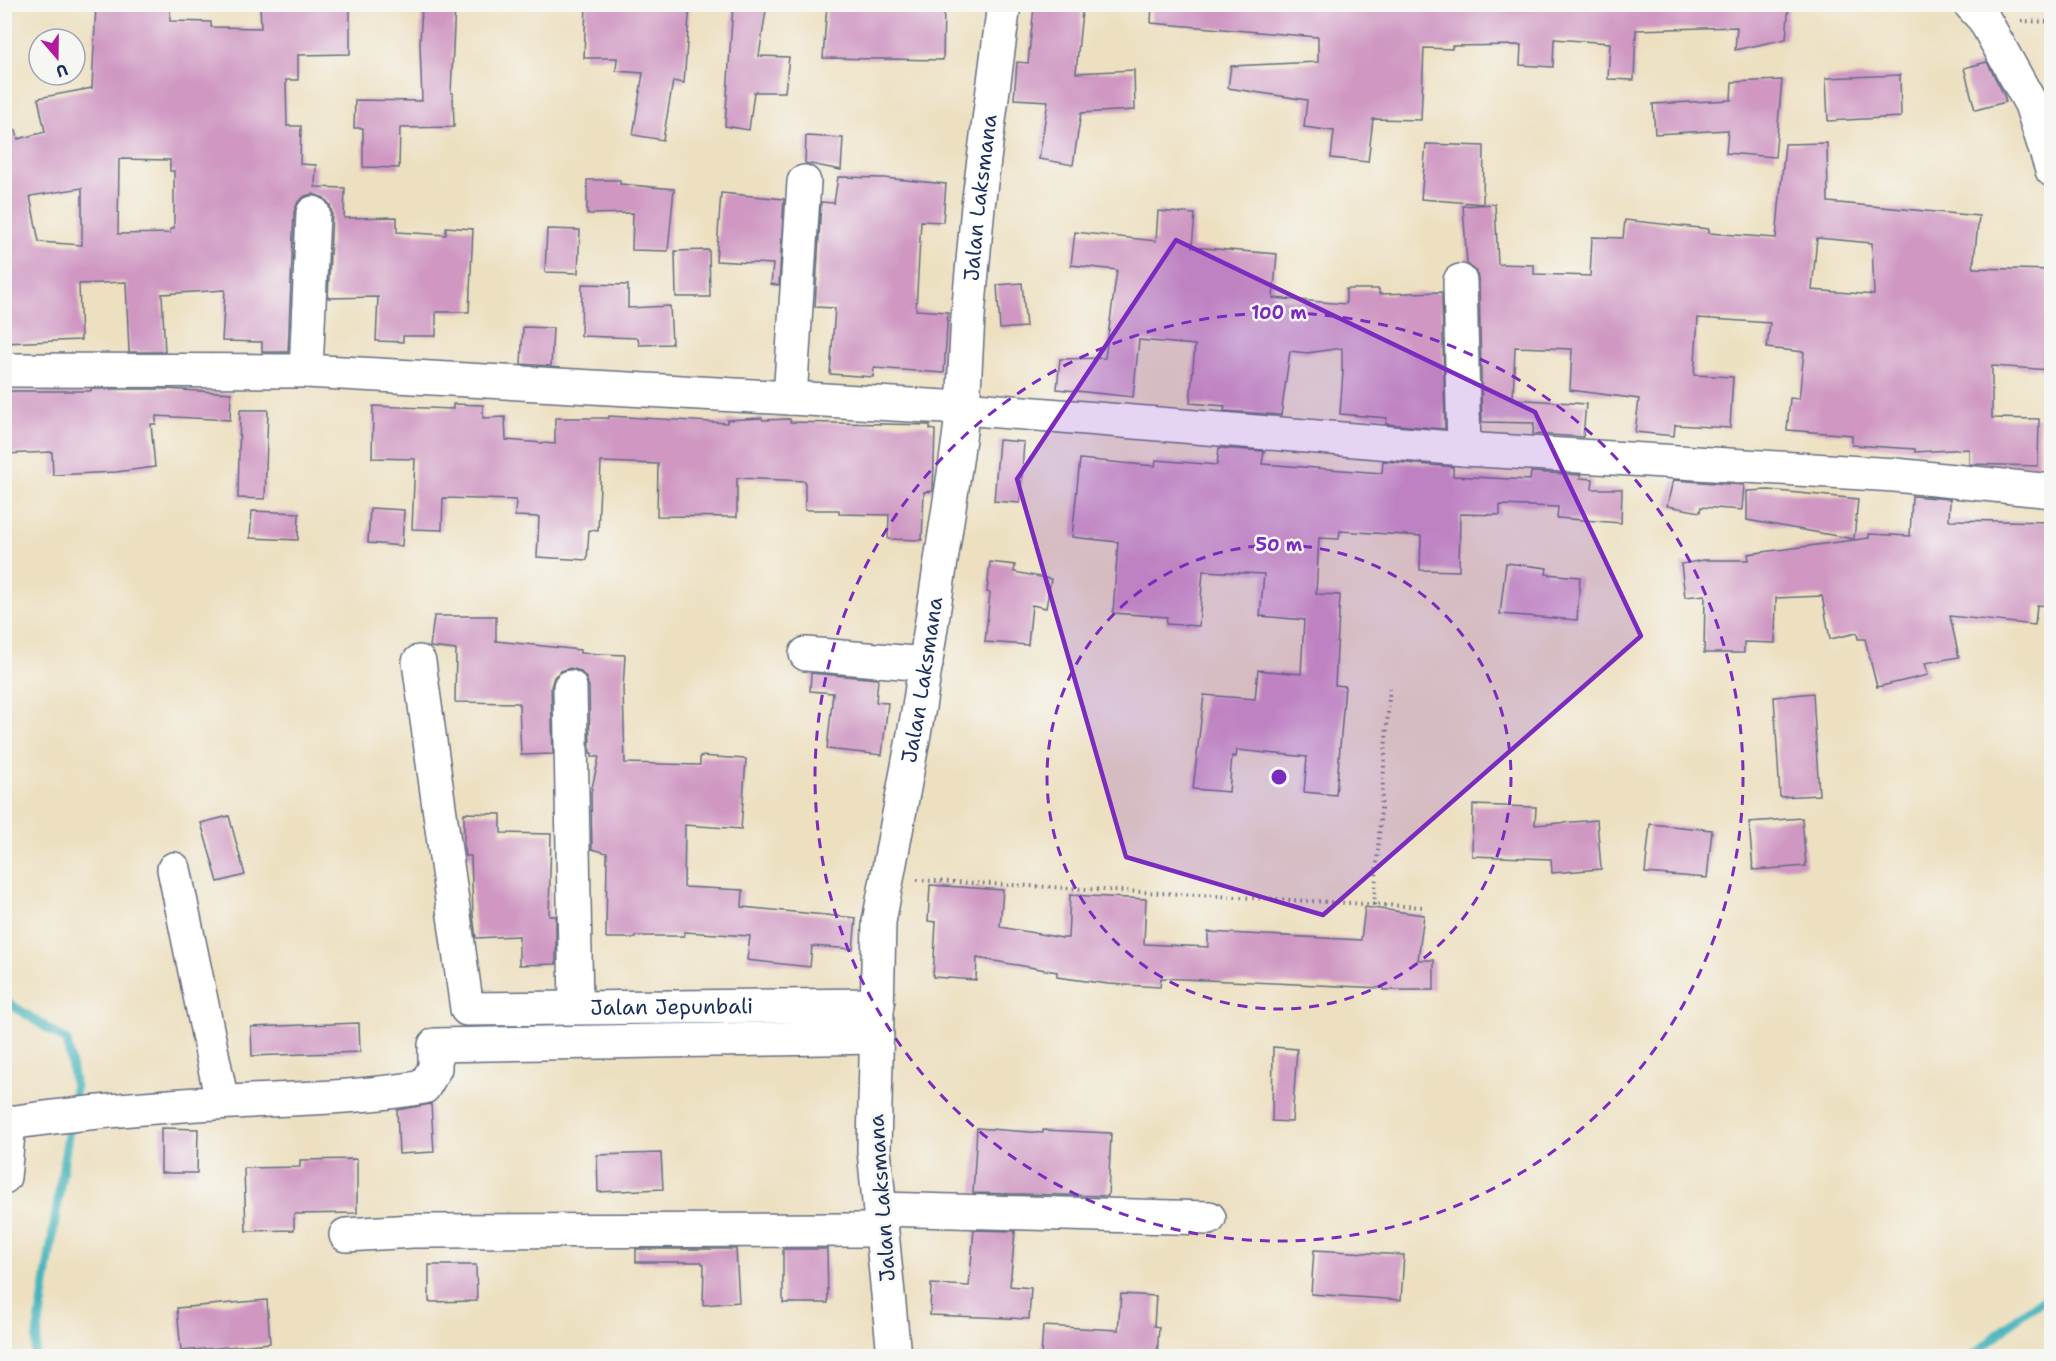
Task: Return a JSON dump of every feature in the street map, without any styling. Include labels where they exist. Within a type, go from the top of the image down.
[{"type":"street","name":"Jalan Laksmana","points":[[894,1356],[874,1150],[879,922],[926,664],[963,408],[978,206],[1004,4]]},
{"type":"street","points":[[1970,4],[1984,19],[2031,104],[2052,170]]},
{"type":"street","points":[[790,398],[804,182]]},
{"type":"street","points":[[306,371],[313,213]]},
{"type":"street","points":[[1460,281],[1464,449]]},
{"type":"street","points":[[4,370],[306,371],[963,408],[1464,449],[1895,475],[2052,491]]},
{"type":"street","points":[[806,654],[926,664]]},
{"type":"street","name":"Jalan Jepunbali","points":[[419,662],[467,1009],[878,1005]]},
{"type":"street","points":[[570,687],[576,1007]]},
{"type":"street","points":[[174,869],[222,1102]]},
{"type":"street","points":[[4,1177],[7,1123],[61,1115],[222,1102],[383,1094],[424,1086],[435,1068],[435,1045],[877,1037]]},
{"type":"street","points":[[346,1235],[881,1220],[1209,1218]]},
{"type":"path","points":[[1374,905],[1390,684]]},
{"type":"path","points":[[887,878],[1423,907]]},
{"type":"highlighted area","points":[[1176,240],[1535,412],[1641,636],[1323,915],[1126,857],[1017,479]]},
{"type":"building","points":[[96,4],[170,4],[170,21],[211,22],[211,27],[261,28],[260,4],[350,4],[350,54],[298,55],[298,80],[286,80],[287,126],[301,126],[300,164],[316,165],[315,187],[345,188],[344,218],[397,217],[397,232],[446,235],[446,227],[473,229],[469,312],[436,312],[436,336],[403,336],[403,342],[376,341],[378,297],[328,298],[332,213],[330,205],[324,198],[313,194],[305,196],[298,202],[294,212],[288,352],[262,352],[262,342],[222,341],[225,290],[162,294],[165,352],[129,352],[126,282],[79,284],[81,340],[4,343],[4,131],[16,130],[18,139],[45,132],[38,98],[92,88]],"holes":[[[119,159],[170,160],[170,171],[174,171],[174,228],[170,229],[170,233],[118,234]],[[82,188],[82,245],[39,242],[30,196]]]},
{"type":"building","points":[[422,4],[455,4],[451,93],[453,93],[454,127],[400,128],[399,168],[363,167],[363,128],[354,128],[355,100],[422,101],[420,43]]},
{"type":"building","points":[[586,4],[690,4],[684,83],[673,81],[663,140],[633,135],[643,73],[616,71],[617,58],[584,58]]},
{"type":"building","points":[[733,4],[767,4],[759,56],[789,57],[785,92],[754,92],[749,130],[725,126]]},
{"type":"building","points":[[827,4],[944,4],[943,60],[823,58]]},
{"type":"building","points":[[1152,4],[1455,4],[1455,7],[1552,6],[1552,4],[1789,4],[1786,39],[1735,50],[1737,27],[1636,30],[1634,80],[1608,79],[1610,43],[1554,39],[1553,67],[1520,65],[1521,45],[1452,46],[1452,49],[1424,48],[1421,120],[1373,119],[1368,162],[1331,158],[1334,131],[1304,127],[1307,100],[1228,88],[1231,66],[1318,62],[1318,37],[1151,23]]},
{"type":"building","points":[[1034,7],[1082,11],[1076,73],[1134,70],[1135,110],[1081,113],[1073,165],[1039,159],[1048,101],[1014,99],[1017,62],[1028,63]]},
{"type":"building","points":[[1987,62],[2006,102],[1975,110],[1964,68]]},
{"type":"building","points":[[1900,75],[1901,117],[1828,121],[1826,78]]},
{"type":"building","points":[[1782,80],[1775,157],[1726,153],[1728,130],[1655,134],[1653,104],[1731,100],[1732,82]]},
{"type":"building","points":[[806,136],[843,138],[841,170],[805,163]]},
{"type":"building","points":[[1827,143],[1828,202],[1979,216],[1973,268],[2052,270],[2052,370],[1992,366],[1992,418],[2039,419],[2038,466],[1969,464],[1969,449],[1915,452],[1915,449],[1852,445],[1852,435],[1787,430],[1790,398],[1799,399],[1804,352],[1767,348],[1770,323],[1698,318],[1694,375],[1733,377],[1730,428],[1675,425],[1674,436],[1635,432],[1639,399],[1570,390],[1572,349],[1515,347],[1513,399],[1586,404],[1583,437],[1533,434],[1534,423],[1482,422],[1479,281],[1476,271],[1467,264],[1463,206],[1495,204],[1498,264],[1534,265],[1534,274],[1590,276],[1592,237],[1623,238],[1625,220],[1709,229],[1709,233],[1776,238],[1785,144]],"holes":[[[1817,238],[1872,243],[1874,295],[1812,290]]]},
{"type":"building","points":[[1426,144],[1484,146],[1483,204],[1421,199]]},
{"type":"building","points":[[838,177],[884,178],[946,184],[943,222],[921,221],[916,310],[948,312],[944,373],[874,368],[873,377],[830,374],[835,308],[815,307],[821,202],[834,203]]},
{"type":"building","points":[[587,180],[620,180],[620,184],[674,189],[668,251],[632,250],[633,213],[587,214]]},
{"type":"building","points":[[721,193],[784,199],[779,285],[771,284],[773,264],[716,261]]},
{"type":"building","points":[[1158,211],[1195,214],[1192,247],[1277,254],[1273,298],[1346,304],[1346,289],[1379,289],[1379,294],[1442,292],[1445,429],[1386,424],[1387,418],[1340,414],[1342,348],[1307,353],[1290,351],[1281,415],[1224,411],[1225,406],[1190,403],[1195,345],[1139,340],[1133,397],[1057,389],[1060,359],[1105,358],[1117,270],[1071,265],[1075,232],[1156,241]]},
{"type":"building","points":[[547,229],[580,230],[578,273],[545,272]]},
{"type":"building","points":[[709,250],[710,297],[676,297],[675,251]]},
{"type":"building","points":[[1022,283],[1026,327],[1000,329],[997,285]]},
{"type":"building","points":[[582,284],[628,285],[628,308],[670,306],[672,344],[639,345],[638,338],[581,336]]},
{"type":"building","points":[[523,327],[553,328],[551,366],[521,364]]},
{"type":"building","points":[[91,389],[166,389],[231,393],[230,420],[156,416],[156,424],[151,424],[155,467],[116,472],[53,475],[52,452],[4,454],[4,391],[91,391]]},
{"type":"building","points":[[453,404],[483,405],[483,418],[505,417],[506,440],[555,444],[555,418],[609,418],[609,416],[727,423],[727,420],[762,418],[763,420],[790,419],[790,422],[930,425],[930,429],[935,430],[933,491],[924,492],[922,540],[888,539],[889,515],[839,514],[839,510],[805,510],[805,481],[737,478],[737,517],[657,516],[658,464],[601,462],[598,531],[589,530],[587,560],[537,557],[539,517],[515,516],[516,500],[443,498],[442,530],[412,529],[415,459],[372,458],[373,406],[453,409]]},
{"type":"building","points":[[240,410],[268,410],[265,499],[238,498]]},
{"type":"building","points":[[999,440],[1024,442],[1020,503],[994,501]]},
{"type":"building","points":[[1219,448],[1264,451],[1262,464],[1382,473],[1383,461],[1453,467],[1453,476],[1530,480],[1531,472],[1581,475],[1580,478],[1593,479],[1592,489],[1622,489],[1621,523],[1557,518],[1558,507],[1500,505],[1500,515],[1460,514],[1459,571],[1420,570],[1421,536],[1340,531],[1339,539],[1319,538],[1316,594],[1340,595],[1335,685],[1345,686],[1336,795],[1304,792],[1307,757],[1237,750],[1236,757],[1232,756],[1229,792],[1193,789],[1204,695],[1255,699],[1258,670],[1301,674],[1304,620],[1260,616],[1264,574],[1203,571],[1199,626],[1166,624],[1167,617],[1113,613],[1118,542],[1072,537],[1080,459],[1155,466],[1156,460],[1217,465]]},
{"type":"building","points":[[1673,480],[1744,485],[1742,510],[1701,507],[1700,512],[1667,506]]},
{"type":"building","points":[[1769,490],[1858,499],[1854,539],[1747,520],[1747,491]]},
{"type":"building","points":[[1912,496],[1950,499],[1949,520],[2052,522],[2052,606],[2037,605],[2035,625],[1950,616],[1959,657],[1925,663],[1928,675],[1877,687],[1865,639],[1858,639],[1857,633],[1830,639],[1822,596],[1776,598],[1775,643],[1744,642],[1744,653],[1704,653],[1705,595],[1685,597],[1681,564],[1704,560],[1749,560],[1748,554],[1869,538],[1869,534],[1910,536]]},
{"type":"building","points":[[370,508],[404,510],[402,546],[368,543]]},
{"type":"building","points":[[252,511],[299,513],[298,540],[250,538]]},
{"type":"building","points":[[990,562],[1015,565],[1014,572],[1051,579],[1046,608],[1032,605],[1028,645],[985,642],[990,593],[987,592]]},
{"type":"building","points":[[1506,563],[1547,568],[1546,574],[1580,577],[1577,620],[1500,614]]},
{"type":"building","points":[[434,616],[496,616],[496,641],[580,650],[580,653],[625,655],[623,689],[625,763],[700,765],[700,756],[746,759],[741,829],[685,825],[684,887],[743,890],[742,907],[856,918],[853,949],[812,946],[810,967],[747,960],[750,936],[684,932],[684,936],[606,938],[607,853],[592,849],[591,792],[599,757],[592,757],[590,753],[589,687],[586,678],[580,671],[570,668],[554,677],[551,687],[553,754],[521,755],[519,703],[455,702],[456,650],[430,647]]},
{"type":"building","points":[[811,673],[878,679],[876,702],[888,703],[882,755],[827,749],[833,693],[810,691]]},
{"type":"building","points":[[1813,693],[1819,795],[1780,797],[1774,697]]},
{"type":"building","points":[[1473,805],[1536,807],[1535,825],[1597,820],[1601,869],[1552,873],[1551,859],[1472,856]]},
{"type":"building","points":[[464,813],[501,814],[501,833],[551,834],[549,916],[556,916],[556,964],[519,965],[519,936],[476,938],[471,856],[465,856],[464,848]]},
{"type":"building","points":[[229,816],[245,875],[218,882],[201,823]]},
{"type":"building","points":[[1802,818],[1806,866],[1753,870],[1749,822]]},
{"type":"building","points":[[1650,824],[1712,830],[1707,878],[1645,873]]},
{"type":"building","points":[[930,885],[1003,890],[1000,927],[1062,938],[1068,938],[1070,895],[1146,899],[1144,944],[1208,947],[1208,932],[1361,940],[1365,907],[1424,915],[1418,960],[1434,960],[1434,990],[1383,990],[1383,988],[1161,978],[1160,987],[1108,984],[1057,977],[1057,972],[977,958],[976,980],[933,977],[936,922],[928,921]]},
{"type":"building","points":[[359,1023],[360,1052],[252,1056],[251,1027]]},
{"type":"building","points":[[1273,1047],[1297,1049],[1292,1122],[1272,1121]]},
{"type":"building","points":[[431,1104],[434,1152],[399,1154],[397,1110]]},
{"type":"building","points":[[161,1128],[198,1129],[197,1173],[161,1173]]},
{"type":"building","points":[[977,1128],[1043,1133],[1043,1130],[1111,1133],[1108,1196],[973,1193]]},
{"type":"building","points":[[661,1153],[663,1189],[598,1192],[597,1155]]},
{"type":"building","points":[[357,1159],[357,1213],[294,1214],[294,1230],[246,1231],[244,1168],[300,1167],[300,1160]]},
{"type":"building","points":[[974,1230],[1015,1231],[1010,1286],[1031,1288],[1029,1319],[930,1315],[931,1284],[969,1286]]},
{"type":"building","points":[[636,1249],[736,1249],[739,1302],[703,1305],[704,1264],[702,1262],[636,1262]]},
{"type":"building","points":[[783,1249],[827,1249],[828,1303],[783,1303]]},
{"type":"building","points":[[1314,1250],[1404,1255],[1401,1300],[1311,1294]]},
{"type":"building","points":[[429,1265],[476,1265],[477,1301],[429,1302]]},
{"type":"building","points":[[1121,1294],[1156,1296],[1154,1326],[1159,1327],[1157,1356],[1041,1356],[1043,1326],[1118,1330]]},
{"type":"building","points":[[267,1300],[270,1343],[181,1351],[177,1308]]},
{"type":"waterway","points":[[4,1000],[67,1041],[75,1087],[72,1108]]},
{"type":"waterway","points":[[34,1356],[70,1122]]},
{"type":"waterway","points":[[1973,1356],[2019,1316],[2052,1294]]}]
